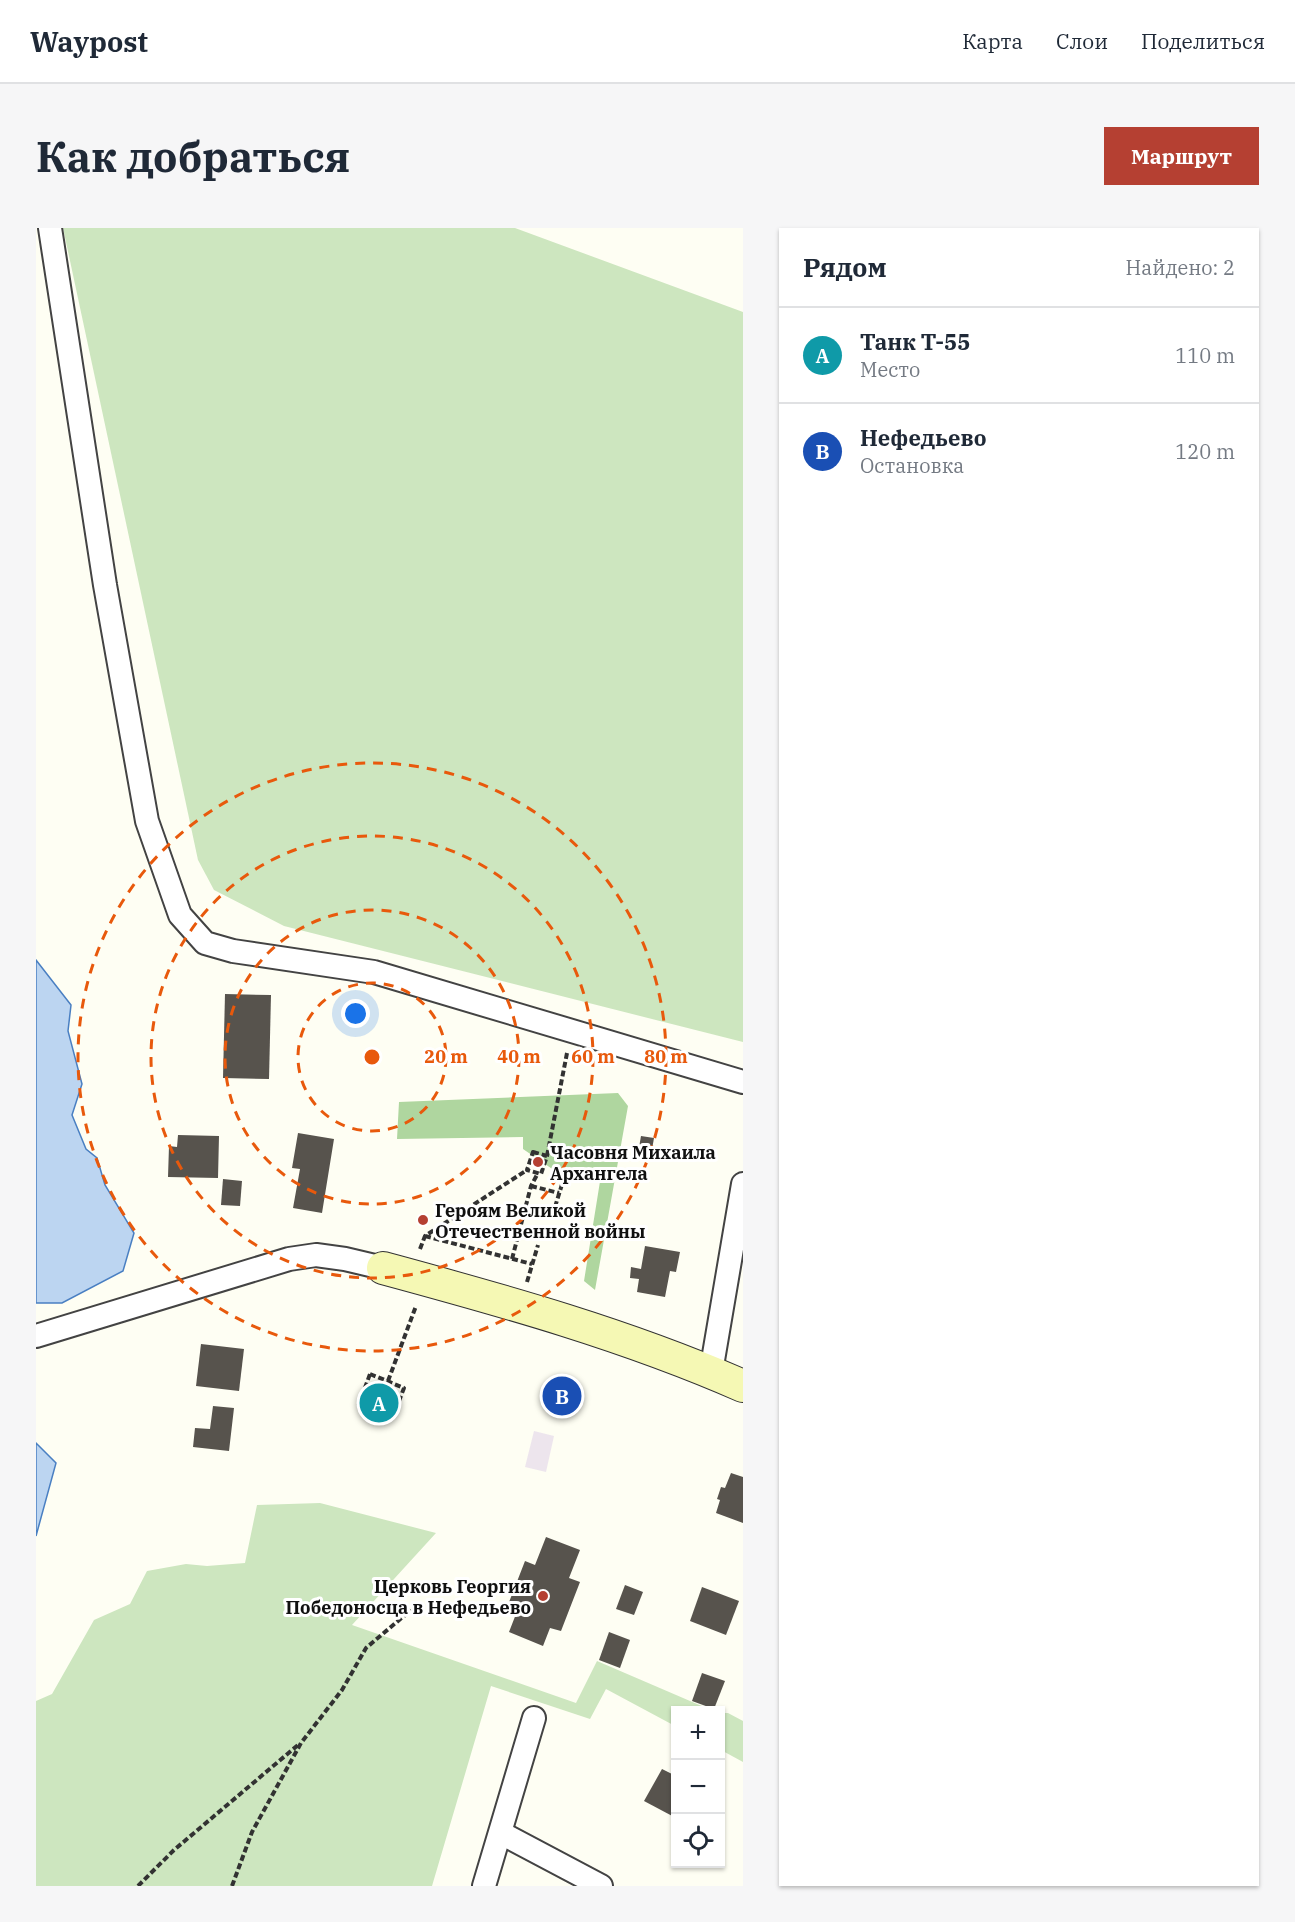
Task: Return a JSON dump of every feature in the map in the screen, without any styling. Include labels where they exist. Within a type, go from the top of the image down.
[{"type":"street","points":[[50,228],[105,585],[147,821],[180,915],[205,943],[233,951],[374,972],[743,1082]]},
{"type":"street","points":[[711,1372],[743,1184]]},
{"type":"street","points":[[36,1336],[289,1258],[316,1255],[383,1268],[520,1306],[711,1372],[743,1386]]},
{"type":"street","points":[[484,1886],[534,1718]]},
{"type":"street","points":[[501,1833],[601,1886]]},
{"type":"path","points":[[512,1259],[531,1186],[538,1173],[541,1174],[547,1156],[571,1030]]},
{"type":"path","points":[[532,1264],[425,1236],[527,1170],[533,1152],[547,1156]]},
{"type":"path","points":[[527,1170],[538,1173]]},
{"type":"path","points":[[555,1206],[563,1181]]},
{"type":"path","points":[[531,1186],[559,1193]]},
{"type":"path","points":[[520,1306],[538,1245]]},
{"type":"path","points":[[388,1381],[425,1280]]},
{"type":"path","points":[[370,1374],[388,1381],[404,1388],[392,1419],[358,1407],[370,1374]]},
{"type":"path","points":[[232,1886],[252,1832],[301,1743],[342,1690],[366,1648],[411,1610]]},
{"type":"path","points":[[138,1886],[174,1850],[301,1743]]},
{"type":"shaded area","points":[[534,1431],[554,1436],[546,1472],[525,1467]]},
{"type":"green space","points":[[63,228],[515,228],[743,312],[743,1042],[284,926],[214,890],[198,860]]},
{"type":"green space","points":[[618,1093],[628,1106],[595,1290],[584,1281],[602,1169],[564,1177],[523,1149],[523,1137],[397,1139],[399,1102]]},
{"type":"green space","points":[[320,1503],[436,1533],[352,1625],[576,1703],[597,1661],[702,1706],[671,1706],[671,1724],[606,1689],[590,1719],[491,1686],[432,1886],[36,1886],[36,1701],[52,1694],[94,1620],[130,1604],[147,1571],[186,1564],[207,1566],[245,1563],[257,1505]]},
{"type":"green space","points":[[725,1713],[743,1721],[743,1762],[725,1752]]},
{"type":"water","points":[[36,960],[71,1005],[68,1031],[82,1084],[72,1115],[86,1149],[97,1158],[105,1185],[134,1233],[123,1271],[62,1303],[36,1303]]},
{"type":"water","points":[[36,1443],[56,1463],[36,1536]]},
{"type":"building","points":[[225,994],[271,995],[269,1079],[223,1078]]},
{"type":"building","points":[[298,1133],[334,1139],[322,1213],[293,1208],[300,1169],[292,1168]]},
{"type":"building","points":[[178,1135],[219,1136],[218,1178],[168,1177],[169,1146],[177,1147]]},
{"type":"building","points":[[641,1136],[654,1138],[650,1161],[637,1159]]},
{"type":"building","points":[[223,1179],[242,1181],[240,1206],[221,1205]]},
{"type":"building","points":[[645,1246],[680,1252],[676,1272],[670,1271],[665,1297],[637,1292],[639,1279],[630,1278],[631,1267],[641,1269]]},
{"type":"building","points":[[201,1344],[244,1349],[239,1391],[196,1386]]},
{"type":"building","points":[[213,1406],[234,1408],[229,1451],[193,1447],[195,1428],[210,1429]]},
{"type":"building","points":[[731,1473],[743,1477],[743,1523],[716,1513],[721,1487],[725,1488]]},
{"type":"building","name":"Церковь Георгия Победоносца в Нефедьево","points":[[546,1537],[580,1550],[569,1578],[580,1582],[561,1631],[550,1628],[543,1646],[509,1632],[516,1614],[506,1610],[525,1561],[535,1565]]},
{"type":"building","points":[[625,1585],[643,1592],[634,1615],[616,1609]]},
{"type":"building","points":[[702,1587],[739,1601],[726,1635],[690,1621]]},
{"type":"building","points":[[609,1632],[630,1640],[620,1668],[599,1660]]},
{"type":"building","points":[[702,1673],[725,1681],[715,1706],[706,1706],[692,1701]]},
{"type":"building","points":[[662,1769],[671,1774],[671,1815],[644,1801]]},
{"type":"place","name":"Часовня Михаила Архангела","points":[[538,1162]]},
{"type":"place","name":"Героям Великой Отечественной войны","points":[[423,1220]]},
{"type":"place","name":"Нефедьево","points":[[562,1396]]},
{"type":"place","name":"Танк Т-55","points":[[379,1403]]},
{"type":"place","name":"Церковь Георгия Победоносца в Нефедьево","points":[[543,1596]]}]
